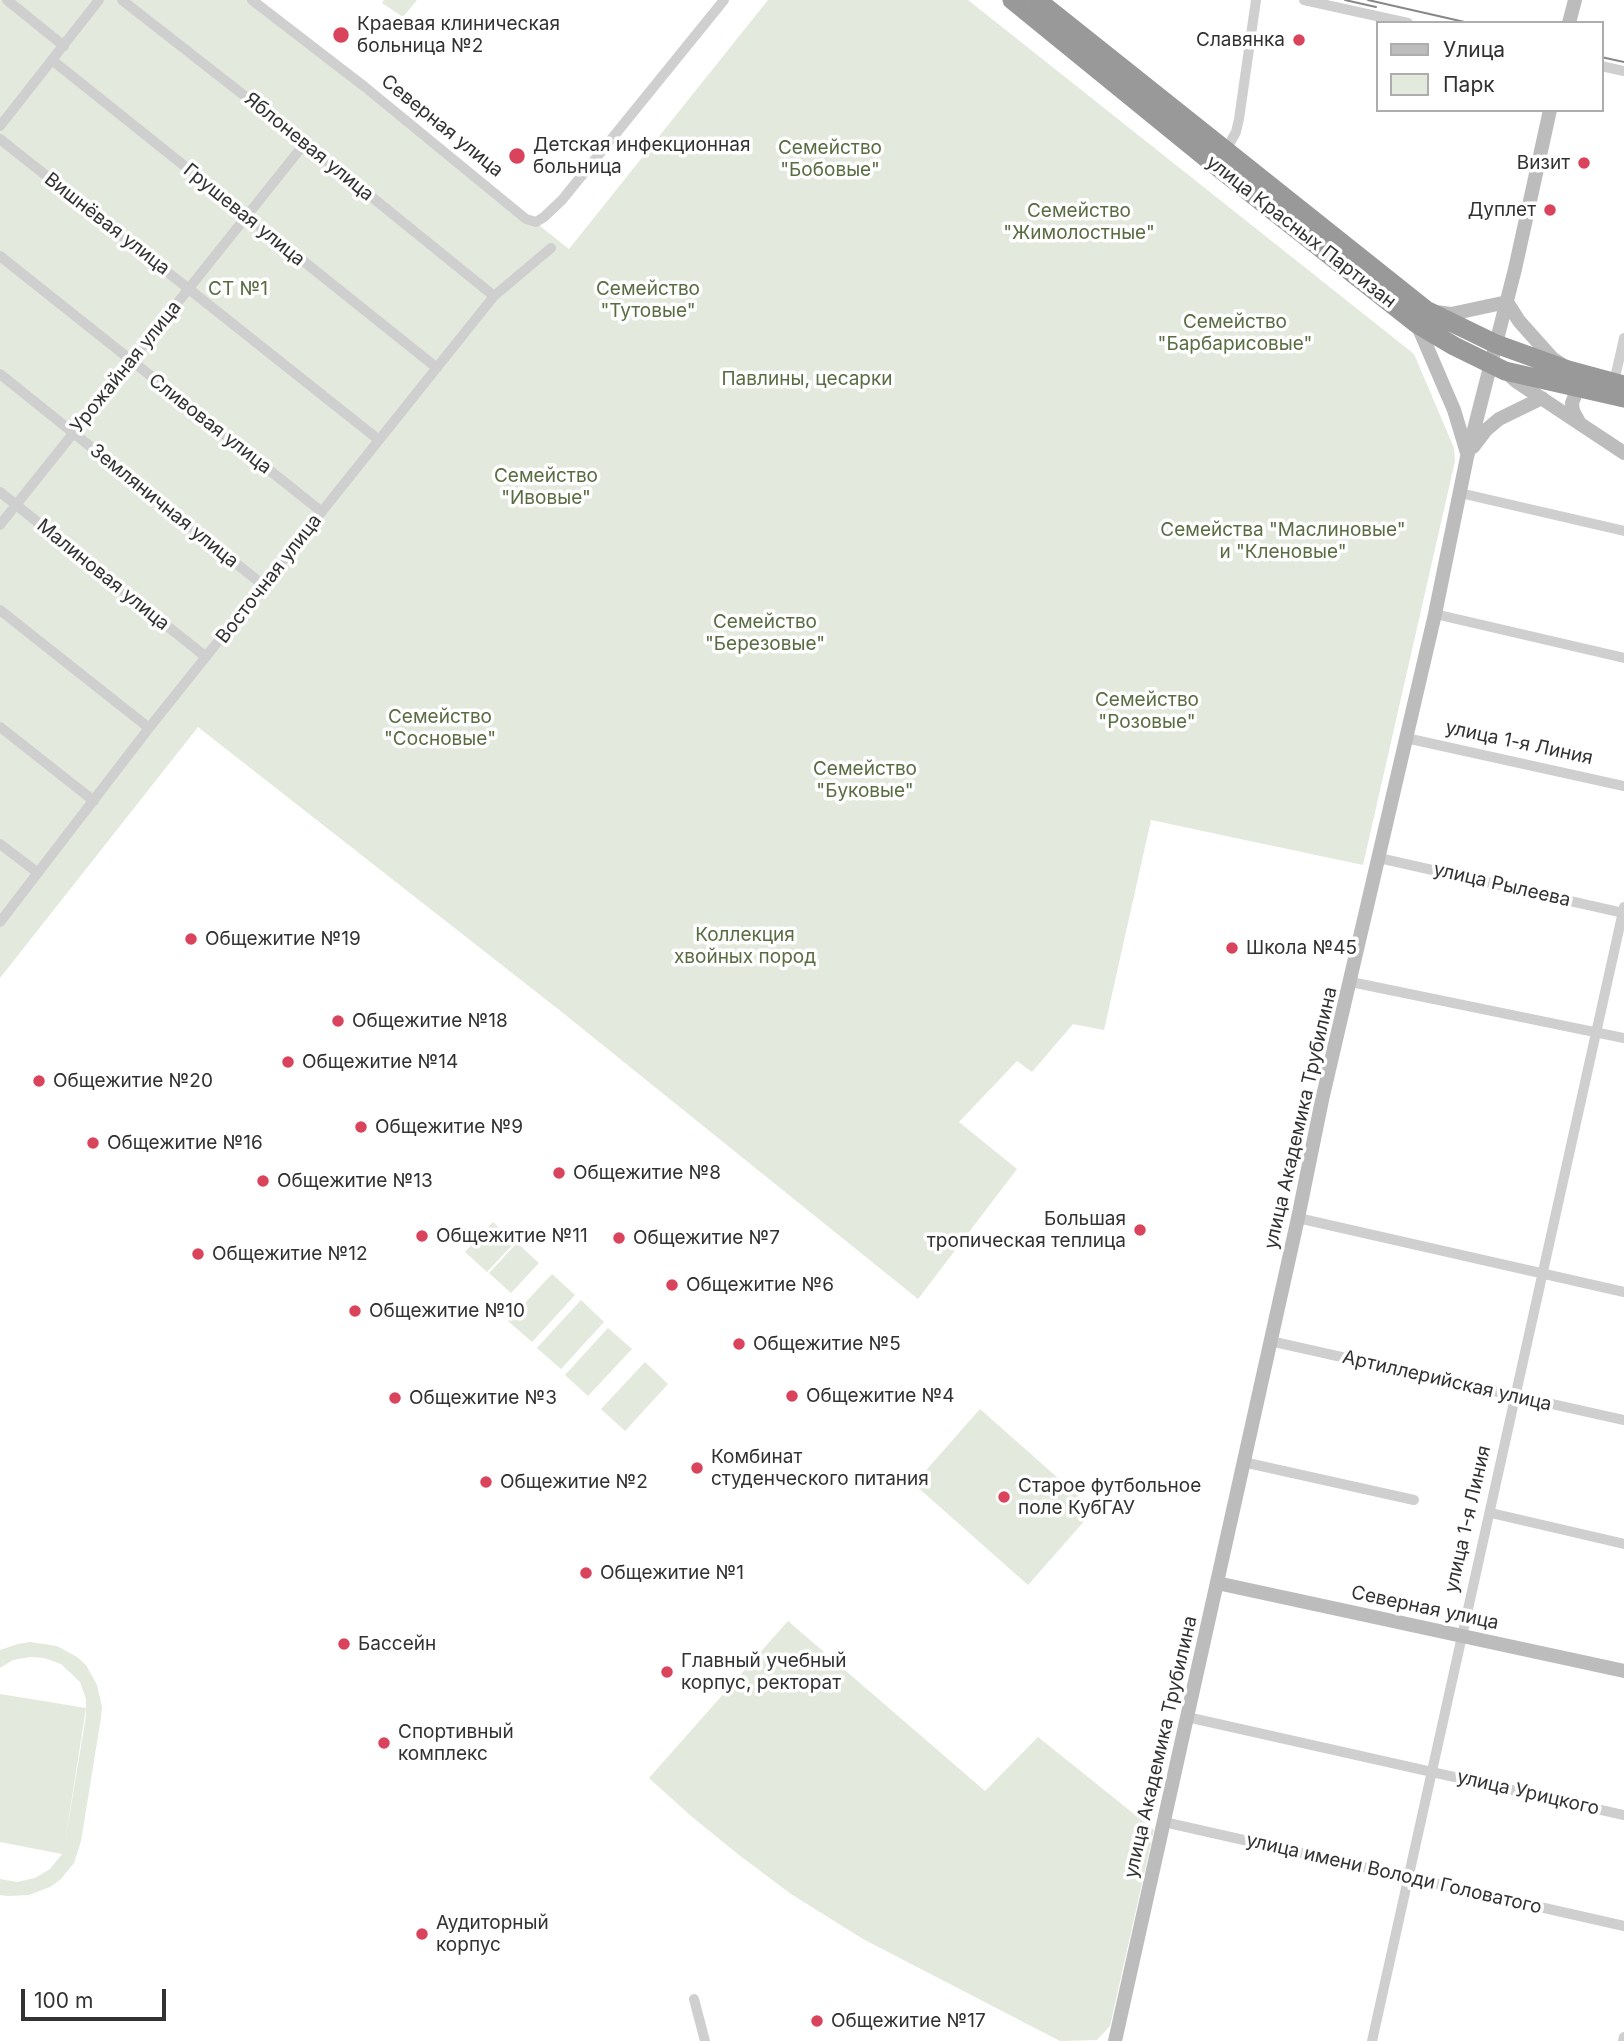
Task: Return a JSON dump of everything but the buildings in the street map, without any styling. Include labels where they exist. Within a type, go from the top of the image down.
[{"type":"highway","name":"улица Красных Партизан","points":[[1012,0],[1201,154],[1422,317],[1498,368],[1581,388],[1621,388]]},
{"type":"highway","name":"улица Красных Партизан","points":[[1037,0],[1226,150],[1422,317],[1621,388]]},
{"type":"main road","points":[[1569,21],[1574,0]]},
{"type":"main road","name":"улица Академика Трубилина","points":[[1115,2041],[1322,1100],[1435,614],[1468,454],[1498,368],[1496,344],[1550,112]]},
{"type":"main road","points":[[1422,317],[1507,302],[1552,358],[1568,370]]},
{"type":"main road","name":"улица Академика Трубилина","points":[[1422,317],[1468,454]]},
{"type":"main road","points":[[1498,368],[1624,453]]},
{"type":"main road","points":[[1579,422],[1573,411],[1573,403],[1581,388]]},
{"type":"main road","name":"улица Академика Трубилина","points":[[1468,454],[1486,430],[1499,419],[1542,398]]},
{"type":"main road","name":"Северная улица","points":[[1217,1583],[1624,1671]]},
{"type":"street","points":[[8,0],[64,46]]},
{"type":"street","points":[[2,120],[99,0]]},
{"type":"street","name":"Яблоневая улица","points":[[122,0],[494,296]]},
{"type":"street","name":"Северная улица","points":[[252,0],[365,87],[526,219],[536,222],[562,200],[615,131],[724,0]]},
{"type":"street","points":[[1226,150],[1236,132],[1239,118],[1256,0]]},
{"type":"street","points":[[1304,0],[1399,21]]},
{"type":"street","name":"Грушевая улица","points":[[52,60],[437,368]]},
{"type":"street","points":[[1603,66],[1624,71]]},
{"type":"street","name":"Вишнёвая улица","points":[[0,139],[379,440]]},
{"type":"street","name":"Урожайная улица","points":[[0,525],[305,143]]},
{"type":"street","name":"Восточная улица","points":[[0,922],[149,728],[494,296],[551,248]]},
{"type":"street","name":"Сливовая улица","points":[[0,256],[322,512]]},
{"type":"street","points":[[1621,388],[1624,338]]},
{"type":"street","name":"Земляничная улица","points":[[0,374],[263,585]]},
{"type":"street","name":"Малиновая улица","points":[[0,492],[206,657]]},
{"type":"street","points":[[1460,494],[1624,531]]},
{"type":"street","points":[[0,610],[149,728]]},
{"type":"street","points":[[1435,614],[1624,658]]},
{"type":"street","points":[[0,727],[94,801]]},
{"type":"street","name":"улица 1-я Линия","points":[[1406,738],[1624,786]]},
{"type":"street","points":[[0,844],[38,873]]},
{"type":"street","name":"улица Рылеева","points":[[1379,858],[1624,911]]},
{"type":"street","name":"улица 1-я Линия","points":[[1373,2041],[1461,1636],[1491,1513],[1514,1396],[1624,911]]},
{"type":"street","points":[[1351,982],[1624,1038]]},
{"type":"street","points":[[1298,1218],[1624,1292]]},
{"type":"street","name":"Артиллерийская улица","points":[[1270,1341],[1624,1420]]},
{"type":"street","points":[[1243,1462],[1414,1500]]},
{"type":"street","points":[[1491,1513],[1624,1544]]},
{"type":"street","points":[[1187,1717],[1433,1772]]},
{"type":"street","name":"улица Урицкого","points":[[1433,1772],[1624,1815]]},
{"type":"street","name":"улица имени Володи Головатого","points":[[1164,1822],[1624,1926]]},
{"type":"street","points":[[694,1999],[705,2041]]},
{"type":"green space","points":[[0,0],[254,0],[569,249],[768,0],[968,0],[1414,354],[1454,448],[1455,461],[1363,865],[1151,820],[1104,1030],[1073,1024],[1032,1072],[1017,1061],[959,1122],[1017,1169],[918,1299],[558,1009],[198,727],[0,978]]},
{"type":"green space","points":[[384,0],[417,0],[403,17],[382,3]]},
{"type":"green space","points":[[493,1222],[515,1242],[487,1272],[465,1252]]},
{"type":"green space","points":[[517,1243],[539,1263],[511,1293],[489,1273]]},
{"type":"green space","points":[[552,1274],[575,1295],[532,1342],[508,1321]]},
{"type":"green space","points":[[581,1300],[604,1322],[561,1369],[537,1348]]},
{"type":"green space","points":[[608,1328],[632,1349],[588,1396],[565,1375]]},
{"type":"green space","points":[[645,1362],[668,1384],[625,1431],[601,1409]]},
{"type":"green space","name":"Старое футбольное поле КубГАУ","points":[[980,1409],[1094,1510],[1028,1585],[914,1484]]},
{"type":"green space","points":[[788,1621],[985,1791],[1038,1737],[1154,1830],[1110,2026],[1097,2040],[1060,2041],[863,1939],[791,1894],[739,1855],[649,1778]]},
{"type":"green space","points":[[30,1642],[57,1646],[86,1665],[97,1685],[102,1707],[81,1841],[74,1863],[60,1880],[50,1887],[29,1895],[7,1896],[0,1895],[0,1879],[17,1882],[35,1878],[50,1869],[62,1854],[0,1842],[0,1694],[86,1708],[80,1682],[61,1664],[44,1658],[30,1657],[13,1660],[0,1668],[0,1650]],"holes":[[[86,1708],[86,1716],[64,1848]]]},
{"type":"tram line","points":[[1345,0],[1376,7]]},
{"type":"tram line","points":[[1368,0],[1460,21]]},
{"type":"tram line","points":[[1603,57],[1624,62]]},
{"type":"place","name":"Краевая клиническая больница №2","points":[[341,35]]},
{"type":"place","name":"Славянка","points":[[1299,40]]},
{"type":"place","name":"Детская инфекционная больница","points":[[517,156]]},
{"type":"place","name":"Визит","points":[[1584,163]]},
{"type":"place","name":"Дуплет","points":[[1550,210]]},
{"type":"place","name":"Общежитие №19","points":[[191,939]]},
{"type":"place","name":"Школа №45","points":[[1232,948]]},
{"type":"place","name":"Общежитие №18","points":[[338,1021]]},
{"type":"place","name":"Общежитие №14","points":[[288,1062]]},
{"type":"place","name":"Общежитие №20","points":[[39,1081]]},
{"type":"place","name":"Общежитие №9","points":[[361,1127]]},
{"type":"place","name":"Общежитие №16","points":[[93,1143]]},
{"type":"place","name":"Общежитие №8","points":[[559,1173]]},
{"type":"place","name":"Общежитие №13","points":[[263,1181]]},
{"type":"place","name":"Большая тропическая теплица","points":[[1140,1230]]},
{"type":"place","name":"Общежитие №11","points":[[422,1236]]},
{"type":"place","name":"Общежитие №7","points":[[619,1238]]},
{"type":"place","name":"Общежитие №12","points":[[198,1254]]},
{"type":"place","name":"Общежитие №6","points":[[672,1285]]},
{"type":"place","name":"Общежитие №10","points":[[355,1311]]},
{"type":"place","name":"Общежитие №5","points":[[739,1344]]},
{"type":"place","name":"Общежитие №4","points":[[792,1396]]},
{"type":"place","name":"Общежитие №3","points":[[395,1398]]},
{"type":"place","name":"Комбинат студенческого питания","points":[[697,1468]]},
{"type":"place","name":"Общежитие №2","points":[[486,1482]]},
{"type":"place","name":"Старое футбольное поле КубГАУ","points":[[1004,1497]]},
{"type":"place","name":"Общежитие №1","points":[[586,1573]]},
{"type":"place","name":"Бассейн","points":[[344,1644]]},
{"type":"place","name":"Главный учебный корпус, ректорат","points":[[667,1672]]},
{"type":"place","name":"Спортивный комплекс","points":[[384,1743]]},
{"type":"place","name":"Аудиторный корпус","points":[[422,1934]]},
{"type":"place","name":"Общежитие №17","points":[[817,2021]]},
{"type":"park label","name":"Семейство \"Бобовые\"","points":[[830,159]]},
{"type":"park label","name":"Семейство \"Жимолостные\"","points":[[1079,222]]},
{"type":"park label","name":"СТ №1","points":[[238,289]]},
{"type":"park label","name":"Семейство \"Тутовые\"","points":[[648,300]]},
{"type":"park label","name":"Семейство \"Барбарисовые\"","points":[[1235,333]]},
{"type":"park label","name":"Павлины, цесарки","points":[[807,379]]},
{"type":"park label","name":"Семейство \"Ивовые\"","points":[[546,487]]},
{"type":"park label","name":"Семейства \"Маслиновые\" и \"Кленовые\"","points":[[1283,541]]},
{"type":"park label","name":"Семейство \"Березовые\"","points":[[765,633]]},
{"type":"park label","name":"Семейство \"Розовые\"","points":[[1147,711]]},
{"type":"park label","name":"Семейство \"Сосновые\"","points":[[440,728]]},
{"type":"park label","name":"Семейство \"Буковые\"","points":[[865,780]]},
{"type":"park label","name":"Коллекция хвойных пород","points":[[745,946]]}]
